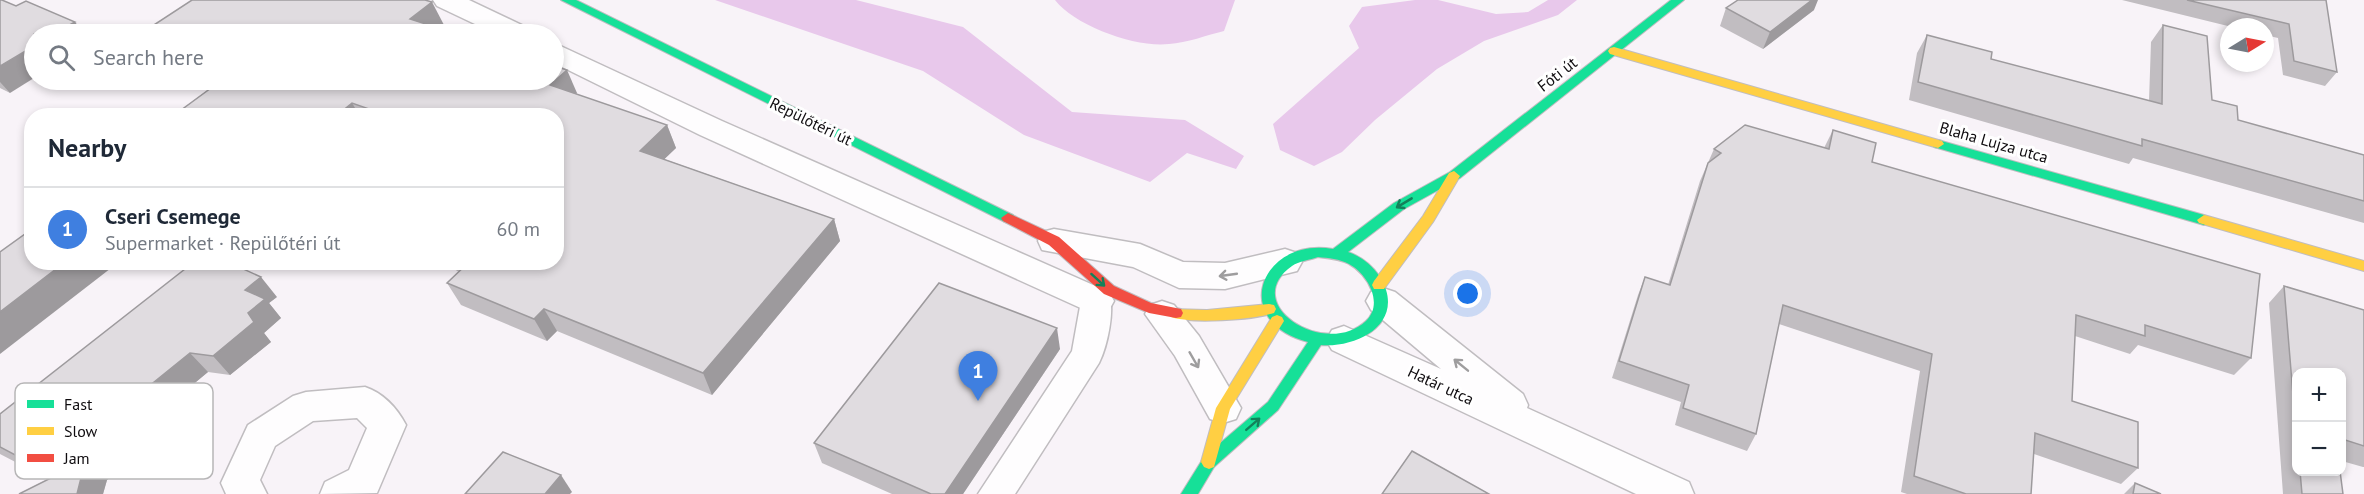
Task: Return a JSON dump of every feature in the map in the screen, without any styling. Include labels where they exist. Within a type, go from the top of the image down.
[{"type":"street","points":[[447,0],[497,24]]},
{"type":"street","name":"Repülőtéri út","points":[[567,0],[1054,241],[1108,290],[1162,314],[1273,315]]},
{"type":"street","name":"Fóti út","points":[[1336,254],[1399,206],[1455,175],[1678,0]]},
{"type":"street","name":"Blaha Lujza utca","points":[[1614,51],[2364,266]]},
{"type":"street","points":[[564,57],[711,128],[1097,301]]},
{"type":"street","name":"Fóti út","points":[[1189,494],[1209,462],[1273,406],[1330,340],[1363,332],[1377,318],[1381,293],[1455,175]]},
{"type":"street","name":"Repülőtéri út","points":[[1054,241],[1140,256],[1179,274],[1225,276],[1285,262]]},
{"type":"street","points":[[1330,340],[1301,337],[1273,315],[1266,291],[1271,275],[1285,262],[1309,254],[1336,254],[1354,261],[1369,272],[1381,293]]},
{"type":"street","name":"Határ utca","points":[[1381,293],[1539,429]]},
{"type":"street","name":"Repülőtéri út","points":[[1162,314],[1186,346],[1223,408]]},
{"type":"street","name":"Fóti út","points":[[1209,462],[1223,408],[1273,315]]},
{"type":"street","name":"Határ utca","points":[[1330,340],[1539,429],[1675,494]]},
{"type":"street","points":[[248,494],[240,483],[261,436],[306,407],[365,402],[387,425],[363,481],[339,494]]},
{"type":"lane","points":[[996,494],[1088,354],[1097,301]]},
{"type":"shaded area","points":[[715,0],[856,0],[963,27],[1072,112],[1185,120],[1244,156],[1236,169],[1187,153],[1150,182],[1024,135],[923,71]]},
{"type":"shaded area","points":[[1055,0],[1235,0],[1224,31],[1183,42],[1155,44],[1124,39],[1091,26],[1064,10]]},
{"type":"shaded area","points":[[1415,0],[1438,0],[1496,14],[1528,12],[1548,0],[1577,0],[1558,15],[1484,41],[1437,69],[1375,120],[1342,152],[1314,166],[1280,150],[1273,124],[1359,48],[1349,26],[1362,7]]},
{"type":"building","points":[[0,0],[16,6],[26,1],[75,22],[71,24],[24,24],[24,52],[0,66]]},
{"type":"building","points":[[192,0],[425,0],[432,2],[410,19],[426,24],[155,24]]},
{"type":"building","points":[[1738,0],[1812,0],[1770,32],[1726,8]]},
{"type":"building","points":[[2187,0],[2326,0],[2337,72],[2294,61],[2289,24],[2274,20],[2274,18],[2264,18]]},
{"type":"building","points":[[2163,25],[2207,36],[2212,100],[2237,106],[2238,120],[2364,155],[2364,201],[2142,139],[2142,146],[1918,82],[1927,35],[1992,52],[1991,59],[2162,104]]},
{"type":"building","points":[[208,90],[564,90],[667,125],[640,151],[834,219],[703,373],[544,309],[534,319],[447,283],[461,270],[564,270],[564,108],[366,108],[352,103],[346,108],[184,108]]},
{"type":"building","points":[[1745,125],[1829,149],[1833,130],[1876,143],[1872,162],[2260,274],[2251,358],[2145,325],[2145,336],[2076,315],[2072,401],[2138,422],[2138,468],[2035,433],[2031,494],[1966,494],[1914,476],[1932,354],[1783,305],[1756,434],[1683,408],[1689,385],[1619,361],[1645,277],[1670,285],[1708,163],[1721,153],[1714,149]]},
{"type":"building","points":[[24,235],[24,270],[55,270],[0,312],[0,252]]},
{"type":"building","points":[[184,270],[246,270],[261,277],[245,290],[265,299],[248,313],[254,322],[213,356],[190,353],[153,383],[40,383]]},
{"type":"building","points":[[939,283],[1057,328],[945,494],[931,494],[814,443]]},
{"type":"building","points":[[2284,286],[2364,310],[2364,446],[2346,440],[2346,368],[2292,368],[2292,383]]},
{"type":"building","points":[[15,402],[15,455],[0,447],[0,414]]},
{"type":"building","points":[[1412,451],[1489,494],[1382,494]]},
{"type":"building","points":[[503,452],[561,475],[545,494],[465,494]]},
{"type":"building","points":[[2300,476],[2341,476],[2343,494],[2302,494]]},
{"type":"building","points":[[49,479],[81,479],[77,494],[19,494]]},
{"type":"building","points":[[2135,483],[2161,494],[2133,494]]},
{"type":"traffic: fast","points":[[567,0],[1008,218]]},
{"type":"traffic: fast","points":[[1336,254],[1399,206],[1455,175],[1678,0]]},
{"type":"traffic: fast","points":[[1938,144],[2204,220]]},
{"type":"traffic: fast","points":[[1318,252],[1336,254],[1354,260],[1370,273],[1381,302],[1376,320],[1368,328],[1346,338],[1323,340],[1302,335],[1284,324],[1272,310],[1267,293],[1271,277],[1287,262],[1318,252]]},
{"type":"traffic: fast","points":[[1189,494],[1209,462],[1273,406],[1316,341]]},
{"type":"traffic: slow","points":[[1614,51],[1938,144]]},
{"type":"traffic: slow","points":[[1379,285],[1428,219],[1454,176]]},
{"type":"traffic: slow","points":[[2204,220],[2364,266]]},
{"type":"traffic: slow","points":[[1176,313],[1207,315],[1269,309]]},
{"type":"traffic: slow","points":[[1209,462],[1223,408],[1277,321]]},
{"type":"traffic: jam","points":[[1008,218],[1054,241],[1109,290],[1149,308],[1176,313]]},
{"type":"place","name":"Cseri Csemege","points":[[978,401]]}]
